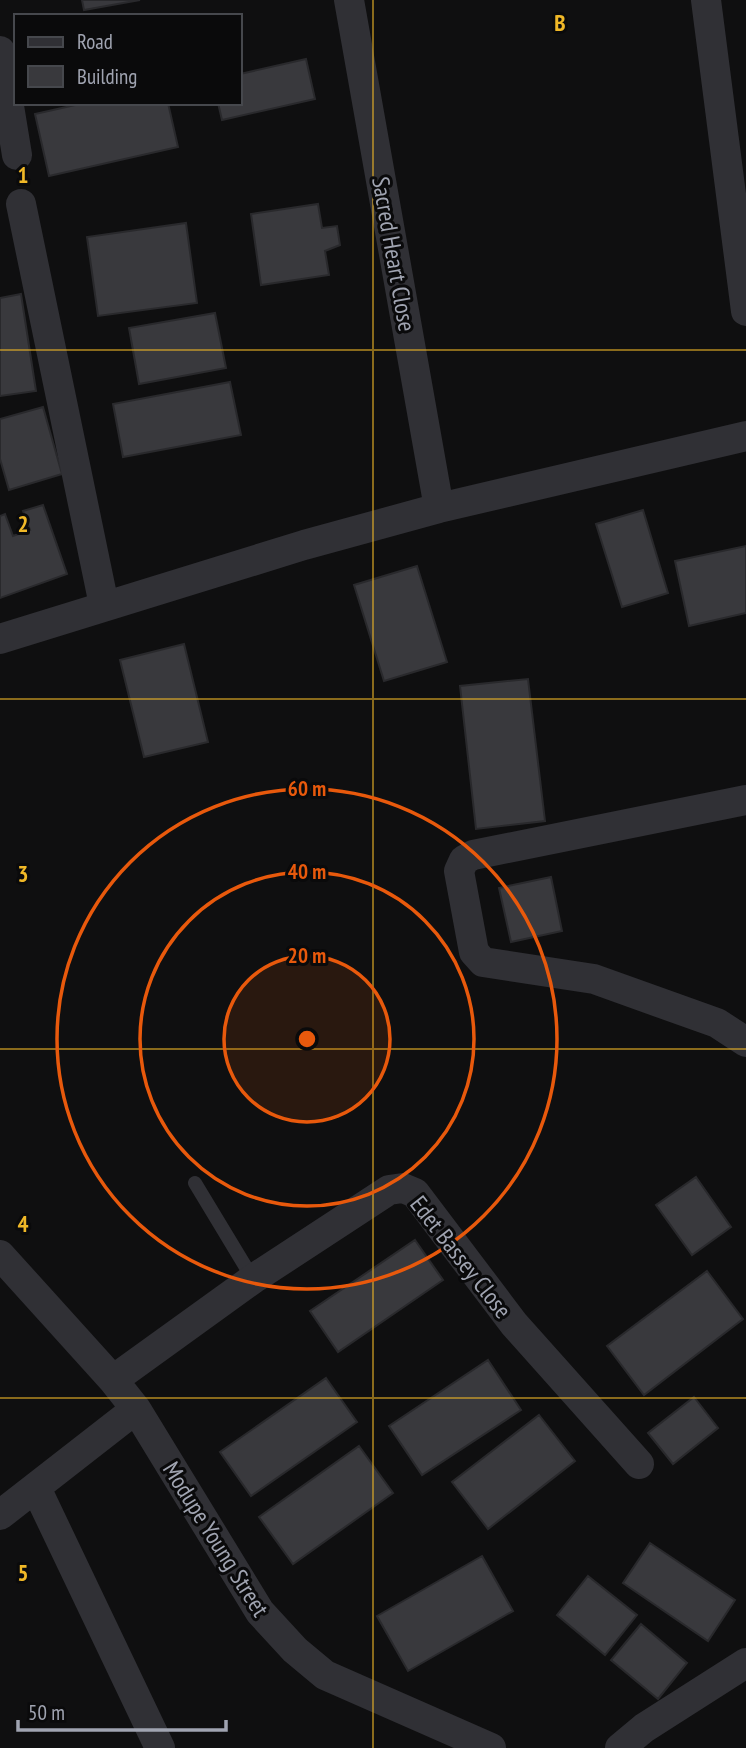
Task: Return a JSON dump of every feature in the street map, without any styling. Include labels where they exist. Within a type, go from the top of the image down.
[{"type":"street","name":"Sacred Heart Close","points":[[349,0],[439,508]]},
{"type":"street","points":[[706,0],[746,311]]},
{"type":"street","points":[[0,51],[17,155]]},
{"type":"street","points":[[21,204],[104,605]]},
{"type":"street","points":[[0,639],[304,545],[439,508],[746,436]]},
{"type":"street","points":[[746,800],[473,855],[464,860],[459,871],[474,952],[483,962],[594,979],[716,1023],[746,1042]]},
{"type":"street","name":"Edet Bassey Close","points":[[113,1380],[253,1279],[388,1190],[410,1190],[415,1193],[514,1324],[639,1464]]},
{"type":"street","name":"Modupe Young Street","points":[[0,1255],[136,1409],[260,1612],[295,1650],[325,1675],[491,1748]]},
{"type":"street","points":[[0,1515],[136,1409]]},
{"type":"street","points":[[36,1488],[160,1748]]},
{"type":"street","points":[[620,1748],[644,1728],[746,1663]]},
{"type":"lane","points":[[195,1183],[253,1279]]},
{"type":"building","points":[[82,0],[140,0],[84,10]]},
{"type":"building","points":[[306,59],[315,99],[222,120],[218,105],[242,105],[242,74]]},
{"type":"building","points":[[75,105],[168,105],[178,147],[49,176],[35,114]]},
{"type":"building","points":[[318,204],[322,228],[337,226],[340,245],[325,251],[329,275],[261,285],[251,214]]},
{"type":"building","points":[[186,223],[197,303],[98,316],[87,237]]},
{"type":"building","points":[[21,294],[36,391],[0,396],[0,298]]},
{"type":"building","points":[[215,313],[226,368],[139,384],[129,328]]},
{"type":"building","points":[[230,382],[241,435],[123,457],[113,404]]},
{"type":"building","points":[[43,407],[62,474],[9,490],[0,459],[0,419]]},
{"type":"building","points":[[43,505],[67,574],[0,598],[0,516],[5,514],[13,536],[30,530],[23,511]]},
{"type":"building","points":[[643,510],[668,593],[622,607],[596,524]]},
{"type":"building","points":[[746,546],[746,613],[689,626],[675,561]]},
{"type":"building","points":[[417,566],[447,662],[384,681],[354,585]]},
{"type":"building","points":[[184,644],[208,742],[144,757],[120,660]]},
{"type":"building","points":[[528,679],[545,821],[476,829],[460,686]]},
{"type":"building","points":[[551,877],[562,931],[511,942],[499,888]]},
{"type":"building","points":[[696,1177],[731,1227],[692,1255],[656,1205]]},
{"type":"building","points":[[415,1240],[443,1280],[338,1352],[310,1311]]},
{"type":"building","points":[[707,1271],[743,1319],[644,1395],[607,1346]]},
{"type":"building","points":[[488,1360],[521,1410],[422,1475],[389,1426]]},
{"type":"building","points":[[326,1378],[357,1422],[251,1496],[220,1452]]},
{"type":"building","points":[[694,1397],[718,1428],[673,1464],[648,1433]]},
{"type":"building","points":[[539,1415],[575,1461],[488,1529],[452,1482]]},
{"type":"building","points":[[359,1446],[393,1493],[293,1564],[259,1517]]},
{"type":"building","points":[[650,1543],[735,1600],[708,1641],[623,1583]]},
{"type":"building","points":[[482,1556],[513,1611],[408,1671],[377,1616]]},
{"type":"building","points":[[588,1576],[637,1615],[605,1655],[557,1615]]},
{"type":"building","points":[[641,1624],[687,1663],[658,1699],[611,1660]]}]
